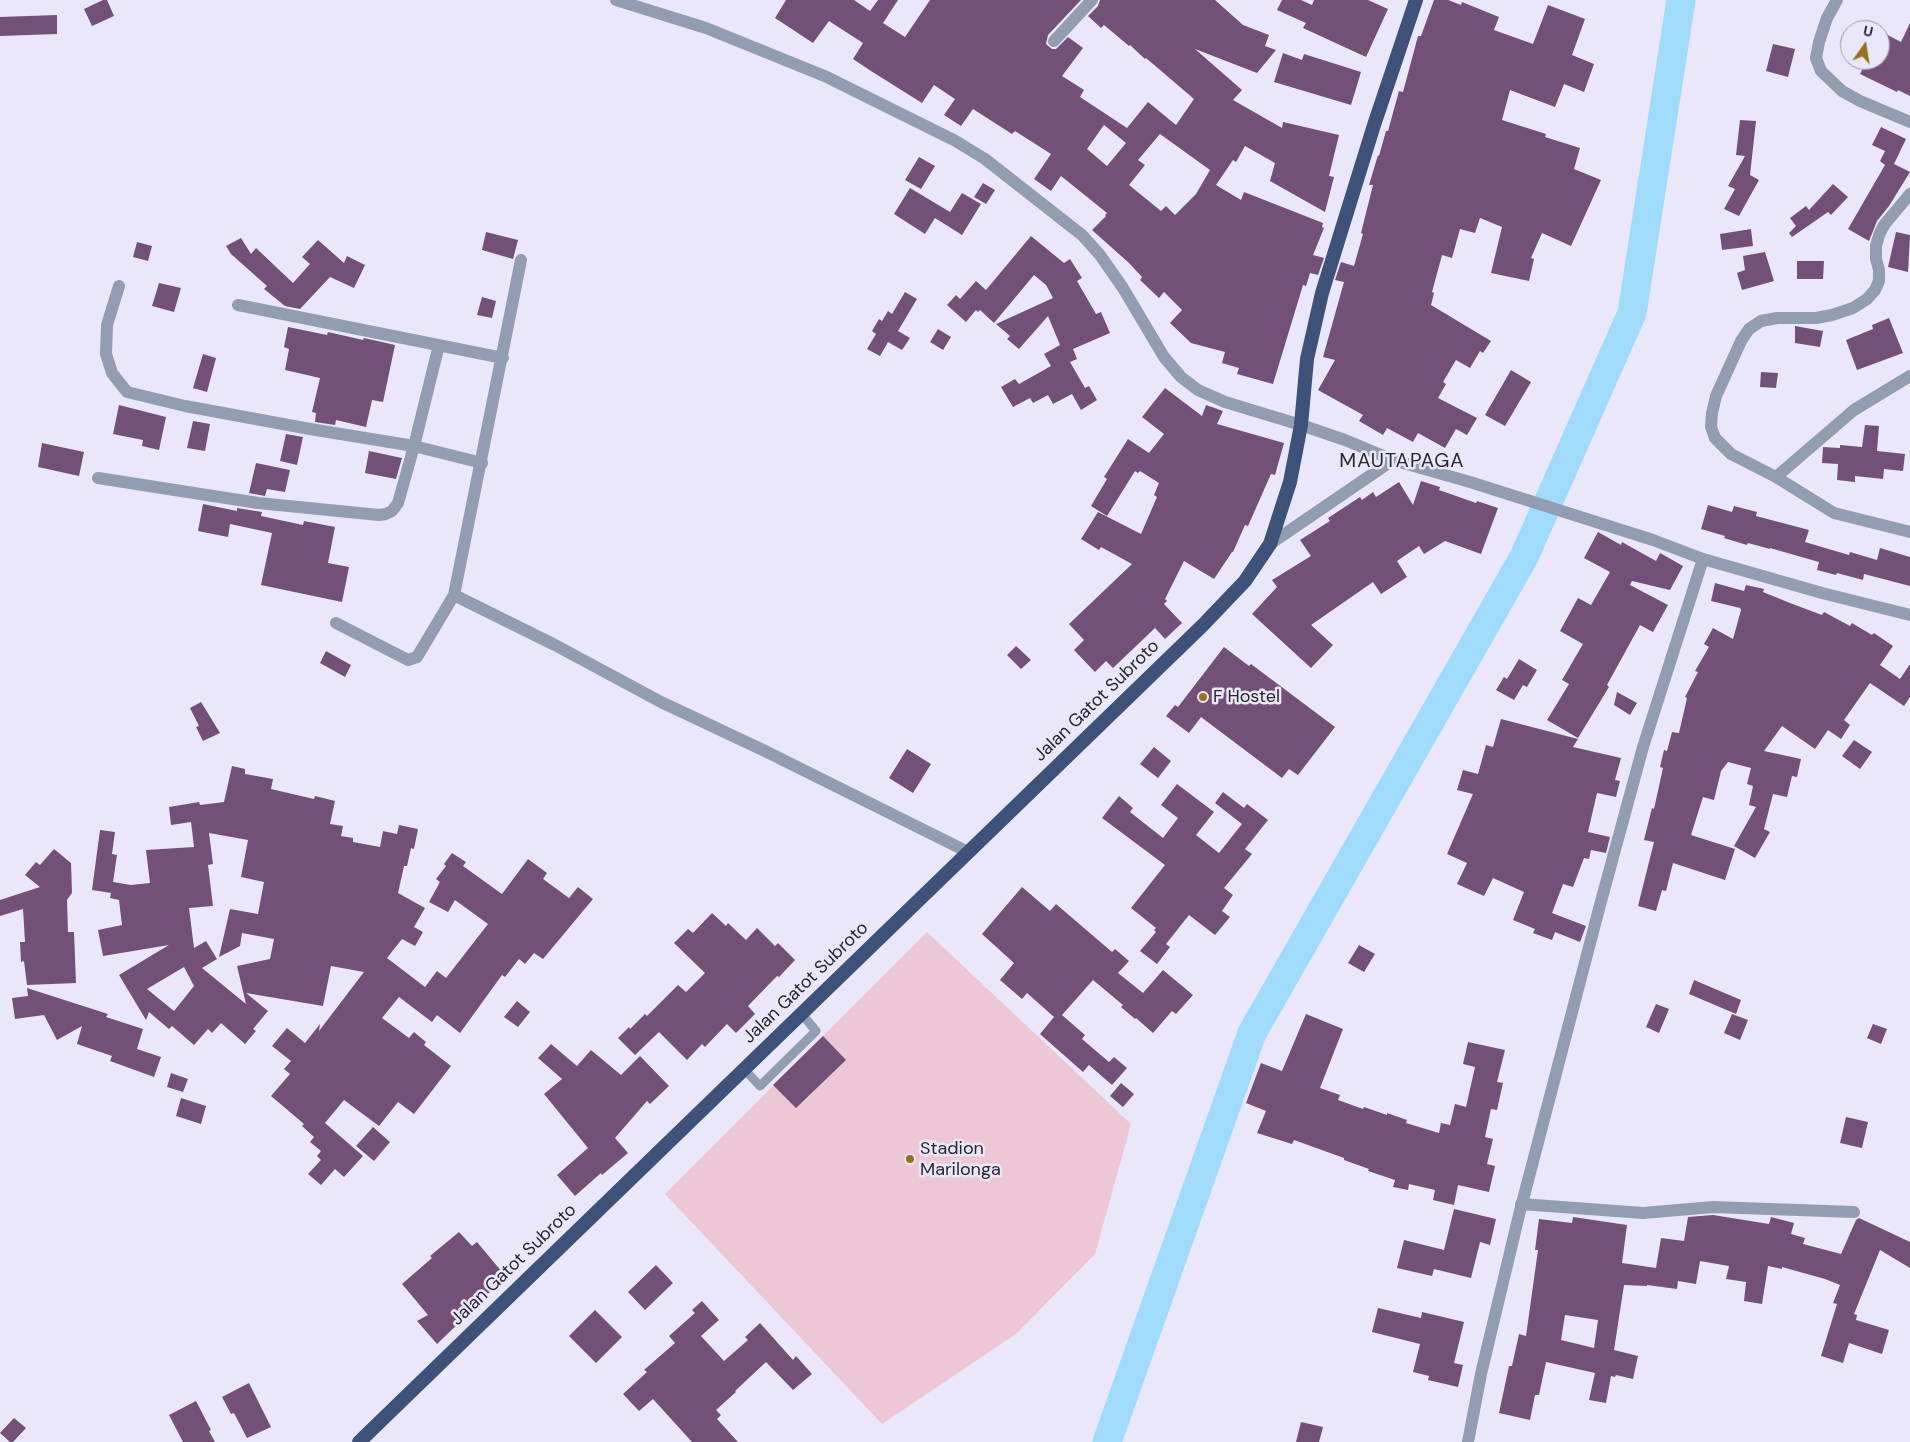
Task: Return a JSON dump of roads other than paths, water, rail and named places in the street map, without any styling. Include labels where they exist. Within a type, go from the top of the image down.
[{"type":"highway","name":"Jalan Gatot Subroto","points":[[359,1442],[1209,619],[1245,581],[1270,544],[1290,482],[1301,425],[1307,359],[1322,293],[1374,125],[1416,0]]},
{"type":"street","points":[[616,0],[706,28],[827,77],[946,135],[985,159],[1082,235],[1123,288],[1164,357],[1181,377],[1198,390],[1225,402],[1345,440],[1393,460],[1470,482],[1653,540],[1703,559],[1822,593],[1910,615]]},
{"type":"street","points":[[1054,41],[1092,0]]},
{"type":"street","points":[[1838,0],[1827,18],[1819,42],[1816,58],[1821,71],[1842,91],[1860,101],[1910,122]]},
{"type":"street","points":[[1909,531],[1834,513],[1776,477],[1731,454],[1715,438],[1711,427],[1716,396],[1741,341],[1749,329],[1761,321],[1777,318],[1816,318],[1832,315],[1853,308],[1867,299],[1875,290],[1879,281],[1876,246],[1879,235],[1884,225],[1910,194]]},
{"type":"street","points":[[336,623],[408,660],[417,656],[454,595],[503,358],[521,260]]},
{"type":"street","points":[[119,286],[107,325],[106,354],[112,373],[127,392],[204,410],[310,430],[414,446],[482,463]]},
{"type":"street","points":[[238,305],[503,358]]},
{"type":"street","points":[[98,478],[258,503],[379,515],[392,511],[398,503],[439,345]]},
{"type":"street","points":[[1776,477],[1854,410],[1910,376]]},
{"type":"street","points":[[1270,544],[1393,460]]},
{"type":"street","points":[[1468,1442],[1481,1374],[1521,1204],[1643,747],[1703,559]]},
{"type":"street","points":[[454,595],[661,702],[782,759],[968,852]]},
{"type":"street","points":[[1521,1204],[1643,1213],[1705,1208],[1854,1212]]},
{"type":"lane","points":[[744,1068],[760,1086],[816,1031],[802,1013]]},
{"type":"waterway","points":[[1107,1442],[1252,1033],[1524,557],[1632,313],[1681,0]]},
{"type":"place","name":"F Hostel","points":[[1203,697]]},
{"type":"place","name":"Stadion Marilonga","points":[[910,1159]]},
{"type":"district","name":"MAUTAPAGA","points":[[1402,462]]}]
